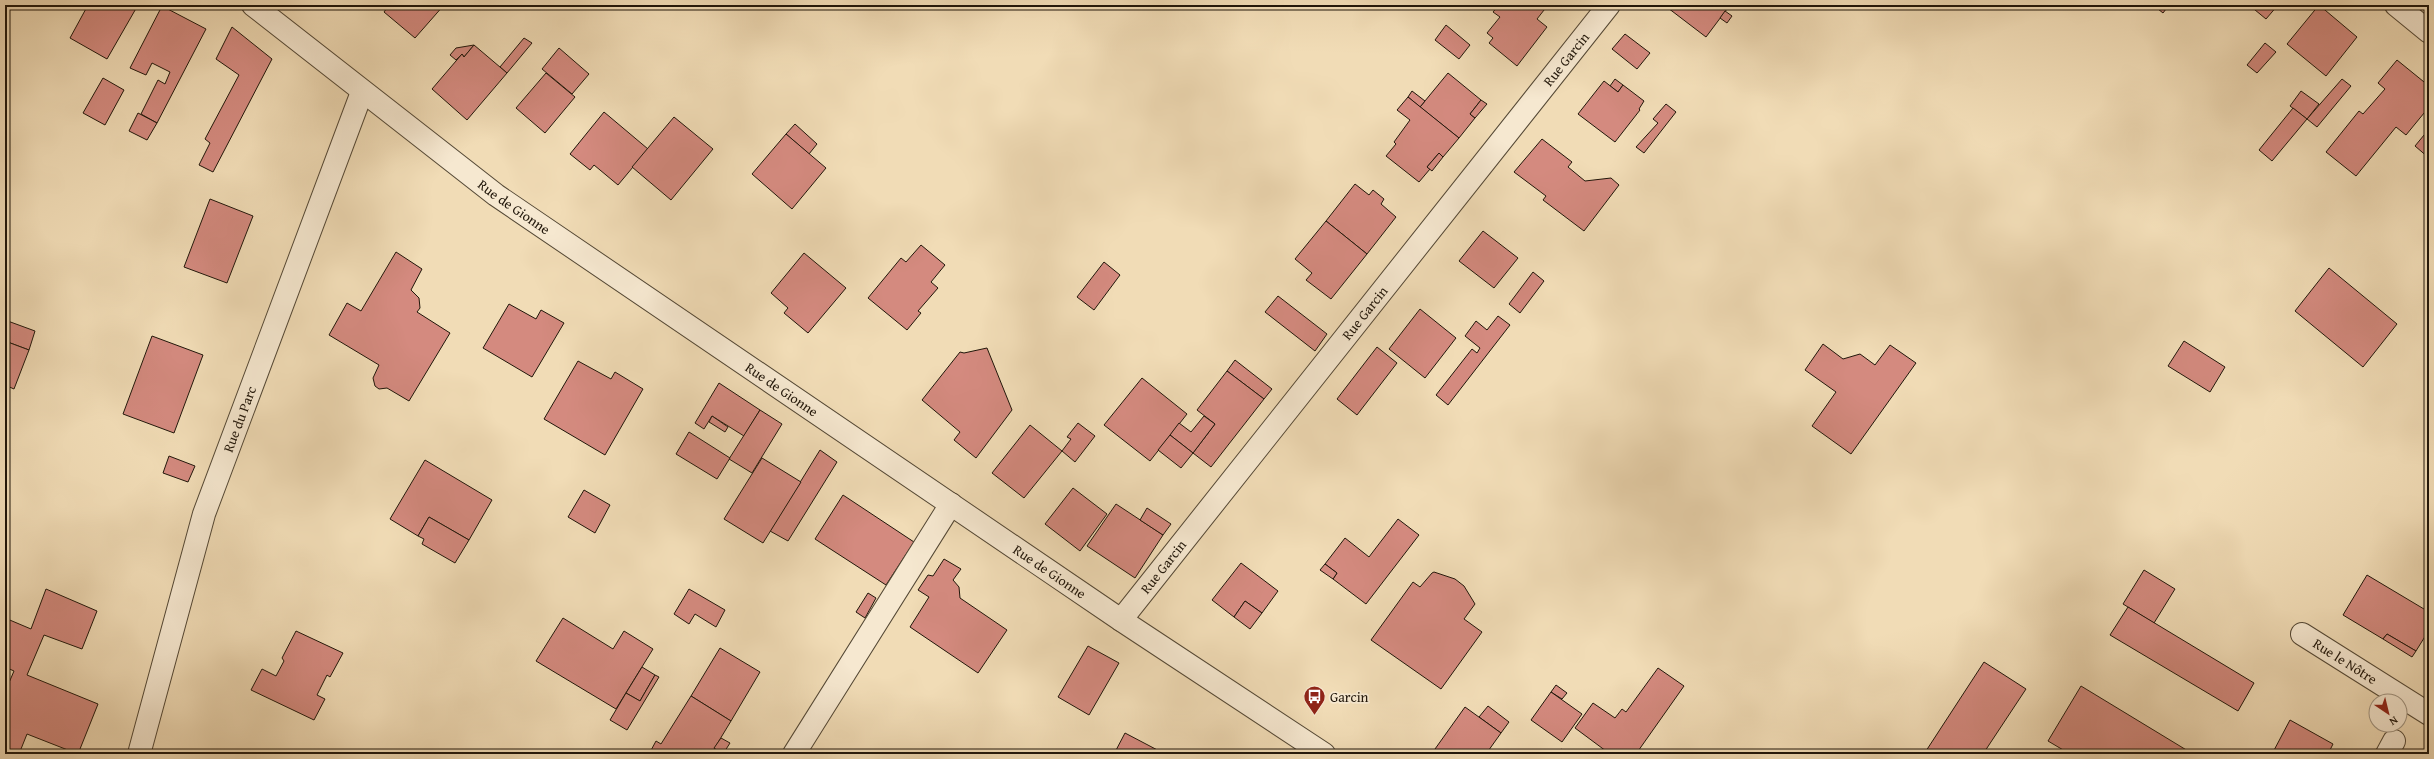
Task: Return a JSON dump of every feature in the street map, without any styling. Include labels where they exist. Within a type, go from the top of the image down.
[{"type":"street","name":"Rue de Gionne","points":[[253,5],[362,92],[496,195],[1121,620],[1324,754]]},
{"type":"street","name":"Rue Garcin","points":[[1121,620],[1608,5]]},
{"type":"street","points":[[2396,5],[2429,32]]},
{"type":"street","name":"Rue du Parc","points":[[139,754],[204,514],[362,92]]},
{"type":"street","points":[[794,754],[951,504]]},
{"type":"street","name":"Rue le Nôtre","points":[[2302,634],[2429,714]]},
{"type":"building","points":[[5,5],[11,7],[5,15]]},
{"type":"building","points":[[88,5],[138,5],[107,59],[70,38]]},
{"type":"building","points":[[389,5],[444,5],[415,38],[384,12]]},
{"type":"building","points":[[1499,5],[1548,5],[1537,19],[1547,27],[1517,66],[1489,43],[1493,38],[1487,33],[1500,17],[1493,12]]},
{"type":"building","points":[[1670,5],[1730,5],[1706,37],[1668,8]]},
{"type":"building","points":[[2153,5],[2169,5],[2163,13]]},
{"type":"building","points":[[2249,5],[2278,5],[2266,19]]},
{"type":"building","points":[[2319,5],[2357,37],[2326,76],[2287,44]]},
{"type":"building","points":[[162,6],[206,29],[157,123],[141,114],[158,80],[165,84],[170,72],[152,63],[146,75],[130,68]]},
{"type":"building","points":[[1725,11],[1732,16],[1727,23],[1720,18]]},
{"type":"building","points":[[1446,25],[1470,45],[1459,59],[1435,40]]},
{"type":"building","points":[[232,27],[272,59],[213,172],[199,165],[210,143],[205,139],[239,75],[216,59]]},
{"type":"building","points":[[1625,34],[1650,53],[1637,69],[1612,49]]},
{"type":"building","points":[[524,38],[532,43],[507,73],[500,67]]},
{"type":"building","points":[[2265,43],[2276,52],[2257,73],[2247,65]]},
{"type":"building","points":[[474,45],[464,57],[462,54],[456,60],[450,55],[456,48]]},
{"type":"building","points":[[474,45],[507,73],[467,120],[432,89],[462,54],[464,57]]},
{"type":"building","points":[[559,48],[589,74],[572,94],[542,69]]},
{"type":"building","points":[[2397,60],[2429,86],[2429,107],[2406,135],[2396,127],[2356,176],[2326,152],[2359,111],[2363,114],[2385,89],[2378,83]]},
{"type":"building","points":[[546,73],[575,97],[545,133],[516,108]]},
{"type":"building","points":[[1448,73],[1481,100],[1470,114],[1475,118],[1459,138],[1420,107]]},
{"type":"building","points":[[103,78],[124,90],[105,125],[83,113]]},
{"type":"building","points":[[1615,79],[1623,85],[1618,92],[1610,86]]},
{"type":"building","points":[[2342,79],[2351,86],[2317,127],[2307,119]]},
{"type":"building","points":[[1604,81],[1618,92],[1623,85],[1644,101],[1639,109],[1640,110],[1615,142],[1578,114]]},
{"type":"building","points":[[1412,91],[1425,101],[1420,107],[1408,97]]},
{"type":"building","points":[[2301,91],[2319,104],[2307,119],[2290,106]]},
{"type":"building","points":[[1408,97],[1459,138],[1443,157],[1439,153],[1427,167],[1430,169],[1419,182],[1386,156],[1396,144],[1394,142],[1410,120],[1397,110]]},
{"type":"building","points":[[1481,100],[1487,104],[1475,118],[1470,114]]},
{"type":"building","points":[[1666,104],[1676,112],[1644,153],[1636,147],[1658,123],[1653,119]]},
{"type":"building","points":[[2293,108],[2307,119],[2272,161],[2259,150]]},
{"type":"building","points":[[604,112],[648,149],[618,185],[594,165],[590,170],[570,154]]},
{"type":"building","points":[[138,113],[157,123],[147,140],[129,131]]},
{"type":"building","points":[[674,117],[713,149],[671,200],[632,167]]},
{"type":"building","points":[[795,124],[817,144],[809,154],[786,134]]},
{"type":"building","points":[[2429,129],[2429,158],[2415,146]]},
{"type":"building","points":[[786,134],[826,168],[792,209],[752,174]]},
{"type":"building","points":[[1542,139],[1572,162],[1568,167],[1585,181],[1611,178],[1619,185],[1584,231],[1543,200],[1546,196],[1514,172]]},
{"type":"building","points":[[1439,153],[1443,157],[1432,171],[1427,167]]},
{"type":"building","points":[[1355,184],[1369,195],[1373,190],[1384,199],[1381,204],[1396,217],[1367,254],[1326,221]]},
{"type":"building","points":[[210,199],[253,216],[227,283],[184,267]]},
{"type":"building","points":[[1326,221],[1367,254],[1331,299],[1306,280],[1312,273],[1295,259]]},
{"type":"building","points":[[1483,231],[1518,258],[1494,288],[1459,261]]},
{"type":"building","points":[[921,245],[945,265],[931,282],[938,288],[918,311],[921,313],[907,330],[868,298],[901,258],[906,262]]},
{"type":"building","points":[[396,252],[422,269],[411,290],[419,298],[420,308],[417,312],[450,333],[409,401],[387,388],[379,389],[375,386],[373,378],[379,365],[329,335],[347,303],[361,311]]},
{"type":"building","points":[[804,253],[846,288],[808,333],[784,313],[788,308],[771,293]]},
{"type":"building","points":[[1104,262],[1120,275],[1094,310],[1077,297]]},
{"type":"building","points":[[2329,268],[2397,324],[2363,367],[2295,311]]},
{"type":"building","points":[[1533,272],[1544,281],[1520,313],[1509,304]]},
{"type":"building","points":[[1278,296],[1327,334],[1315,351],[1265,312]]},
{"type":"building","points":[[509,304],[536,319],[541,310],[564,323],[532,377],[483,348]]},
{"type":"building","points":[[1420,309],[1456,338],[1425,378],[1389,349]]},
{"type":"building","points":[[1498,316],[1510,325],[1448,405],[1436,395],[1472,349],[1477,353],[1480,348],[1465,336],[1476,321],[1487,330]]},
{"type":"building","points":[[5,320],[35,331],[29,350],[5,341]]},
{"type":"building","points":[[152,336],[203,355],[174,433],[123,414]]},
{"type":"building","points":[[5,341],[29,350],[14,389],[5,385]]},
{"type":"building","points":[[2184,341],[2225,367],[2210,392],[2168,366]]},
{"type":"building","points":[[1823,344],[1843,359],[1860,354],[1875,365],[1890,345],[1916,363],[1851,454],[1812,426],[1836,392],[1805,370]]},
{"type":"building","points":[[1377,347],[1397,363],[1357,415],[1337,399]]},
{"type":"building","points":[[987,348],[1012,410],[976,458],[954,440],[960,432],[922,400],[960,352],[964,353]]},
{"type":"building","points":[[1235,360],[1272,389],[1264,399],[1227,371]]},
{"type":"building","points":[[578,361],[611,379],[615,372],[643,389],[605,455],[544,419]]},
{"type":"building","points":[[1227,371],[1264,399],[1211,467],[1193,453],[1215,424],[1197,410]]},
{"type":"building","points":[[1142,378],[1187,414],[1150,461],[1104,425]]},
{"type":"building","points":[[719,383],[760,410],[744,436],[712,416],[704,429],[695,423]]},
{"type":"building","points":[[760,410],[782,424],[752,473],[729,459]]},
{"type":"building","points":[[712,416],[728,427],[725,432],[709,422]]},
{"type":"building","points":[[1204,416],[1215,424],[1193,453],[1170,435],[1179,423],[1191,432]]},
{"type":"building","points":[[1078,423],[1095,436],[1075,462],[1062,451],[1071,439],[1067,437]]},
{"type":"building","points":[[1030,425],[1062,451],[1024,498],[992,473]]},
{"type":"building","points":[[689,432],[730,458],[717,479],[676,454]]},
{"type":"building","points":[[1170,435],[1193,453],[1181,468],[1158,450]]},
{"type":"building","points":[[820,450],[837,462],[788,541],[770,531]]},
{"type":"building","points":[[169,456],[195,466],[188,482],[163,473]]},
{"type":"building","points":[[762,458],[801,482],[763,543],[724,519]]},
{"type":"building","points":[[425,460],[492,500],[469,540],[429,517],[418,536],[390,519]]},
{"type":"building","points":[[1073,488],[1107,514],[1080,551],[1045,524]]},
{"type":"building","points":[[584,490],[610,505],[595,533],[568,517]]},
{"type":"building","points":[[843,495],[914,542],[886,585],[815,539]]},
{"type":"building","points":[[1116,504],[1163,535],[1135,578],[1087,546]]},
{"type":"building","points":[[1147,508],[1171,524],[1163,535],[1140,520]]},
{"type":"building","points":[[429,517],[469,540],[455,563],[422,544],[424,539],[418,536]]},
{"type":"building","points":[[1398,519],[1419,535],[1366,604],[1333,579],[1337,573],[1325,564],[1345,538],[1369,557]]},
{"type":"building","points":[[944,559],[961,569],[953,580],[959,587],[960,598],[1007,630],[978,673],[910,627],[929,597],[918,590],[928,575],[933,576]]},
{"type":"building","points":[[1241,563],[1278,591],[1262,613],[1245,601],[1234,617],[1212,600]]},
{"type":"building","points":[[1325,564],[1337,573],[1333,579],[1320,570]]},
{"type":"building","points":[[2144,570],[2175,589],[2154,623],[2123,604]]},
{"type":"building","points":[[1434,572],[1455,579],[1464,586],[1475,604],[1464,619],[1482,632],[1441,689],[1371,640],[1413,582],[1420,587]]},
{"type":"building","points":[[2367,575],[2429,612],[2429,630],[2416,651],[2387,634],[2383,639],[2343,615]]},
{"type":"building","points":[[46,589],[97,611],[82,649],[44,635],[27,675],[98,704],[78,754],[27,734],[19,754],[5,754],[5,692],[14,671],[5,667],[5,618],[31,629]]},
{"type":"building","points":[[689,589],[725,610],[716,627],[695,614],[689,624],[674,614]]},
{"type":"building","points":[[868,593],[876,598],[865,618],[856,612]]},
{"type":"building","points":[[1245,601],[1262,613],[1250,629],[1234,617]]},
{"type":"building","points":[[2128,607],[2254,683],[2238,711],[2110,635]]},
{"type":"building","points":[[563,618],[613,649],[624,631],[653,649],[616,709],[536,661]]},
{"type":"building","points":[[296,631],[343,653],[330,677],[327,675],[317,695],[325,699],[314,720],[251,690],[262,669],[276,676],[284,661],[282,658]]},
{"type":"building","points":[[2387,634],[2416,651],[2412,657],[2383,639]]},
{"type":"building","points":[[1088,646],[1119,663],[1089,715],[1058,697]]},
{"type":"building","points":[[720,648],[760,672],[731,721],[691,696]]},
{"type":"building","points":[[1984,662],[2026,689],[1983,754],[1924,754]]},
{"type":"building","points":[[642,667],[655,675],[640,701],[626,693]]},
{"type":"building","points":[[1658,668],[1684,686],[1636,754],[1610,754],[1575,728],[1593,703],[1615,718],[1622,709],[1626,712]]},
{"type":"building","points":[[655,675],[659,677],[627,730],[610,720],[626,693],[640,701]]},
{"type":"building","points":[[1556,685],[1567,693],[1562,699],[1551,692]]},
{"type":"building","points":[[2081,686],[2193,754],[2070,754],[2048,741]]},
{"type":"building","points":[[1551,692],[1582,714],[1562,742],[1531,720]]},
{"type":"building","points":[[691,696],[731,721],[711,754],[681,754],[676,751],[674,754],[649,754],[656,741],[661,744]]},
{"type":"building","points":[[1488,706],[1509,722],[1501,733],[1479,717]]},
{"type":"building","points":[[1465,707],[1501,733],[1486,754],[1441,754],[1435,749]]},
{"type":"building","points":[[2290,720],[2333,744],[2328,754],[2272,754]]},
{"type":"building","points":[[1125,733],[1165,754],[1114,754]]},
{"type":"building","points":[[721,738],[730,743],[723,754],[714,748]]},
{"type":"building","points":[[1561,749],[1569,754],[1557,754]]},
{"type":"place","name":"Garcin","points":[[1315,716]]}]
